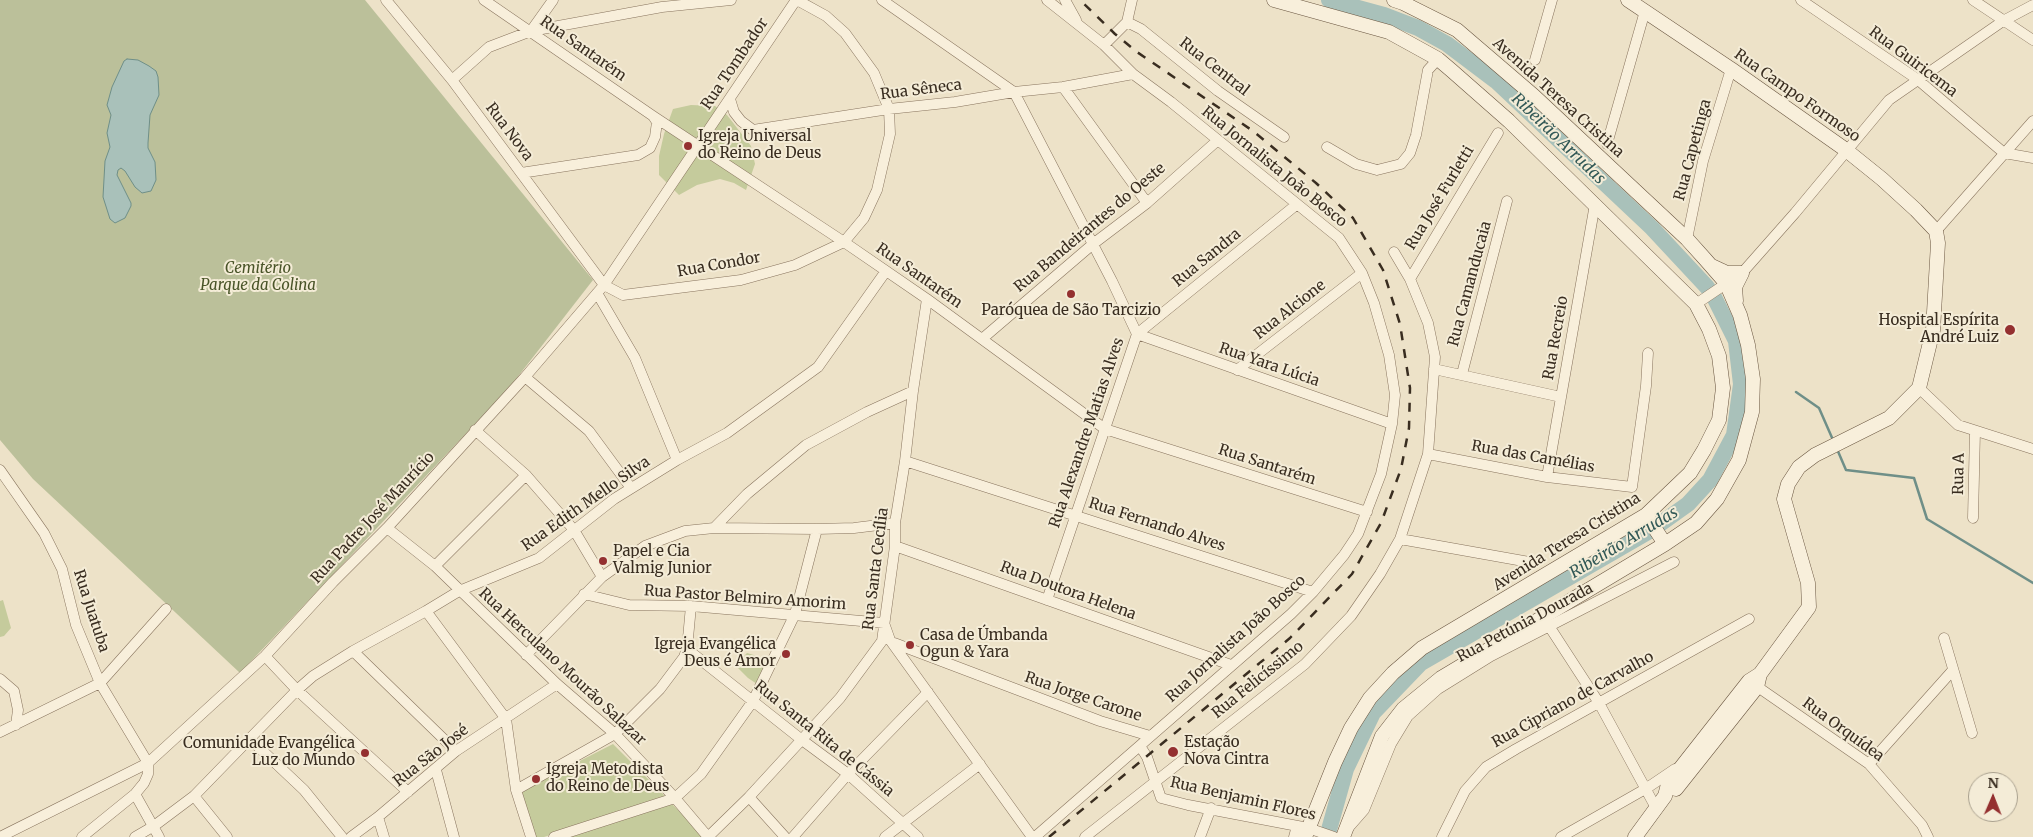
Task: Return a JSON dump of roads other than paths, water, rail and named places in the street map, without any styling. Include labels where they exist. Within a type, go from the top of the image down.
[{"type":"main road","name":"Avenida Teresa Cristina","points":[[1274,0],[1389,32],[1438,59],[1509,121],[1699,301],[1719,356],[1723,388],[1719,420],[1704,450],[1690,473],[1647,516],[1422,648],[1393,673],[1370,698],[1351,728],[1306,830]]},
{"type":"main road","name":"Avenida Teresa Cristina","points":[[1394,0],[1457,30],[1534,96],[1687,239],[1711,266],[1736,306]]},
{"type":"main road","name":"Rua Campo Formoso","points":[[1628,0],[1731,69],[1846,150],[1882,180],[1936,231]]},
{"type":"main road","points":[[1660,802],[1675,789],[1809,607],[1808,583],[1784,499],[1788,484],[1799,467],[1844,440],[1890,418],[1919,388],[1933,330],[1938,243],[1936,231]]},
{"type":"main road","points":[[1341,835],[1382,736],[1403,709],[1441,678],[1696,523],[1717,499],[1739,460],[1752,412],[1753,379],[1748,344],[1736,306],[1735,287],[1742,273],[1727,272],[1711,266]]},
{"type":"main road","points":[[1647,516],[1664,543]]},
{"type":"main road","points":[[1636,837],[1660,802],[1668,784],[1755,681]]},
{"type":"street","name":"Rua Nova","points":[[386,0],[452,80],[604,285]]},
{"type":"street","name":"Rua Santarém","points":[[484,0],[653,116],[927,299],[1105,429],[1367,512]]},
{"type":"street","points":[[531,31],[553,0]]},
{"type":"street","points":[[452,80],[489,47],[531,31],[662,7],[731,0]]},
{"type":"street","name":"Rua Tombador","points":[[699,145],[796,0]]},
{"type":"street","name":"Rua Condor","points":[[604,285],[623,294],[741,280],[795,265],[844,242],[864,218],[877,190],[890,134],[889,109],[874,74],[845,33],[826,16],[796,0]]},
{"type":"street","points":[[882,0],[1014,92]]},
{"type":"street","name":"Rua Jornalista João Bosco","points":[[1034,837],[1140,746],[1313,592],[1354,541],[1367,512],[1381,474],[1392,424],[1395,395],[1389,355],[1374,303],[1362,273],[1339,238],[1133,74],[1104,45],[1047,0]]},
{"type":"street","points":[[1066,0],[1078,23]]},
{"type":"street","points":[[1104,45],[1127,22],[1132,0]]},
{"type":"street","points":[[1536,60],[1552,0]]},
{"type":"street","name":"Rua Guiricema","points":[[1801,0],[1917,80],[2004,153]]},
{"type":"street","points":[[1973,0],[2033,40]]},
{"type":"street","points":[[1699,301],[1742,273],[1795,213],[1889,100],[2003,21],[2033,5]]},
{"type":"street","points":[[1607,144],[1645,11]]},
{"type":"street","name":"Rua Central","points":[[1127,22],[1141,29],[1218,92],[1284,137]]},
{"type":"street","points":[[1327,147],[1356,164],[1377,170],[1401,164],[1410,153],[1416,135],[1428,70],[1438,59]]},
{"type":"street","name":"Rua Capetinga","points":[[1687,239],[1703,161],[1731,69]]},
{"type":"street","name":"Rua Sêneca","points":[[730,98],[734,112],[741,121],[753,130],[889,109],[1063,87],[1133,74]]},
{"type":"street","points":[[1063,87],[1146,203]]},
{"type":"street","name":"Rua Alexandre Matias Alves","points":[[1014,92],[1093,244],[1137,334],[1047,600]]},
{"type":"street","points":[[521,174],[638,155],[650,148],[655,137],[657,122],[653,116]]},
{"type":"street","points":[[1936,231],[2033,121]]},
{"type":"street","name":"Rua José Furletti","points":[[1410,280],[1498,133]]},
{"type":"street","name":"Rua Bandeirantes do Oeste","points":[[982,339],[1093,244],[1146,203],[1218,140]]},
{"type":"street","name":"Rua Padre José Maurício","points":[[0,837],[148,763],[265,656],[333,582],[387,528],[525,377],[604,285],[699,145]]},
{"type":"street","points":[[2004,153],[2033,158]]},
{"type":"street","name":"Rua Camanducaia","points":[[1462,374],[1507,201]]},
{"type":"street","name":"Rua Recreio","points":[[1546,477],[1595,204]]},
{"type":"street","name":"Rua Sandra","points":[[1137,334],[1296,205]]},
{"type":"street","name":"Rua Felicíssimo","points":[[1085,837],[1154,780],[1305,664],[1351,616],[1380,574],[1400,539],[1428,454],[1435,357],[1428,323],[1410,280],[1394,252]]},
{"type":"street","name":"Rua Edith Mello Silva","points":[[135,837],[154,826],[194,796],[251,740],[297,690],[313,676],[353,651],[426,612],[459,591],[539,558],[631,488],[727,432],[818,367],[886,272]]},
{"type":"street","name":"Rua Alcione","points":[[1237,370],[1362,273]]},
{"type":"street","points":[[596,293],[635,358],[677,460]]},
{"type":"street","name":"Rua Santa Cecília","points":[[708,837],[749,797],[840,698],[874,655],[882,641],[895,546],[895,523],[906,461],[913,391],[927,299]]},
{"type":"street","name":"Rua Yara Lúcia","points":[[1137,334],[1392,424]]},
{"type":"street","name":"Rua das Camélias","points":[[1428,454],[1546,477],[1632,487],[1646,386],[1648,353]]},
{"type":"street","points":[[1434,369],[1561,396]]},
{"type":"street","points":[[525,377],[589,431],[631,488]]},
{"type":"street","points":[[1919,388],[1958,425],[2033,449]]},
{"type":"street","points":[[714,528],[747,494],[806,446],[867,412],[913,391]]},
{"type":"street","points":[[475,430],[526,475],[574,530],[602,577]]},
{"type":"street","name":"Rua A","points":[[1973,518],[1975,431]]},
{"type":"street","name":"Rua Fernando Alves","points":[[906,461],[1313,592]]},
{"type":"street","name":"Rua Juatuba","points":[[0,470],[44,534],[62,569],[76,626],[100,683],[148,763]]},
{"type":"street","points":[[435,566],[526,475]]},
{"type":"street","points":[[526,655],[602,577],[645,546],[685,531],[714,528],[817,530],[895,523]]},
{"type":"street","name":"Rua Herculano Mourão Salazar","points":[[387,528],[435,566],[526,655],[614,734],[675,798],[708,837]]},
{"type":"street","points":[[554,837],[675,798],[701,774],[753,700],[795,614],[817,530]]},
{"type":"street","points":[[1400,539],[1529,562]]},
{"type":"street","name":"Rua Doutora Helena","points":[[895,546],[1231,665]]},
{"type":"street","name":"Rua Petúnia Dourada","points":[[1341,835],[1364,810],[1390,744],[1408,716],[1438,689],[1491,656],[1674,562]]},
{"type":"street","name":"Rua Pastor Belmiro Amorim","points":[[584,594],[629,605],[691,606],[884,623]]},
{"type":"street","points":[[516,790],[614,734],[660,689],[680,663],[686,650],[691,606]]},
{"type":"street","points":[[0,732],[100,683],[166,609]]},
{"type":"street","points":[[426,612],[506,719],[516,790],[531,837]]},
{"type":"street","name":"Rua Cipriano de Carvalho","points":[[1442,837],[1464,790],[1486,767],[1749,619]]},
{"type":"street","points":[[884,623],[890,640],[1034,837]]},
{"type":"street","points":[[1549,626],[1599,703],[1647,788],[1660,802]]},
{"type":"street","points":[[1944,638],[1972,732]]},
{"type":"street","name":"Rua Jorge Carone","points":[[894,643],[1100,722],[1150,736]]},
{"type":"street","name":"Rua Santa Rita de Cássia","points":[[686,650],[848,774],[918,837]]},
{"type":"street","points":[[353,651],[456,751]]},
{"type":"street","points":[[265,656],[297,690],[408,792]]},
{"type":"street","points":[[1868,764],[1953,670]]},
{"type":"street","points":[[0,679],[14,691],[18,710],[16,724]]},
{"type":"street","name":"Rua Orquídea","points":[[1755,681],[1868,764],[1922,825],[1928,837]]},
{"type":"street","name":"Rua São José","points":[[351,837],[436,770],[456,751],[557,684]]},
{"type":"street","points":[[793,837],[848,774],[928,692]]},
{"type":"street","points":[[251,740],[304,790],[342,837]]},
{"type":"street","name":"Rua Jorge Carone","points":[[1140,746],[1147,757],[1154,780]]},
{"type":"street","points":[[1561,837],[1647,788],[1686,761]]},
{"type":"street","points":[[83,836],[135,794],[144,783],[148,774],[148,763]]},
{"type":"street","points":[[885,837],[980,764]]},
{"type":"street","points":[[436,770],[454,837]]},
{"type":"street","name":"Rua Benjamin Flores","points":[[1154,780],[1161,798],[1306,830],[1341,835]]},
{"type":"street","points":[[135,794],[159,837]]},
{"type":"street","points":[[194,796],[227,837]]},
{"type":"street","points":[[749,797],[785,837]]},
{"type":"street","points":[[1200,837],[1211,808]]},
{"type":"street","points":[[378,817],[384,837]]},
{"type":"street","name":"Avenida Teresa Cristina","points":[[1294,837],[1306,830]]},
{"type":"water","points":[[127,59],[138,60],[149,66],[156,71],[158,77],[159,95],[150,115],[148,143],[148,148],[155,162],[156,180],[151,191],[142,193],[135,187],[125,171],[121,168],[118,170],[117,175],[131,206],[125,218],[115,223],[110,219],[103,197],[105,161],[110,147],[107,133],[111,115],[107,105],[112,87],[124,61]]},
{"type":"waterway","name":"Ribeirão Arrudas","points":[[1327,837],[1346,769],[1373,713],[1421,663],[1653,529],[1688,504],[1710,480],[1734,435],[1741,384],[1736,341],[1707,287],[1652,228],[1496,81],[1447,44],[1418,28],[1384,15],[1329,0]]},
{"type":"waterway","points":[[1796,392],[1819,408],[1833,440]]},
{"type":"waterway","points":[[1837,449],[1846,470],[1914,478],[1927,519],[2033,583]]},
{"type":"railway","points":[[1049,837],[1290,638],[1352,574],[1381,523],[1401,469],[1409,428],[1410,388],[1400,324],[1383,270],[1353,218],[1316,183],[1253,131],[1137,52],[1115,34],[1080,0]]},
{"type":"place","name":"Igreja Universal do Reino de Deus","points":[[688,146]]},
{"type":"place","name":"Paróquea de São Tarcizio","points":[[1071,294]]},
{"type":"place","name":"Hospital Espírita André Luiz","points":[[2010,330]]},
{"type":"place","name":"Papel e Cia Valmig Junior","points":[[603,561]]},
{"type":"place","name":"Casa de Úmbanda Ogun & Yara","points":[[910,645]]},
{"type":"place","name":"Igreja Evangélica Deus é Amor","points":[[786,654]]},
{"type":"place","name":"Estação Nova Cintra","points":[[1173,752]]},
{"type":"place","name":"Comunidade Evangélica Luz do Mundo","points":[[365,753]]},
{"type":"place","name":"Igreja Metodista do Reino de Deus","points":[[536,779]]},
{"type":"park label","name":"Cemitério Parque da Colina","points":[[258,278]]}]
